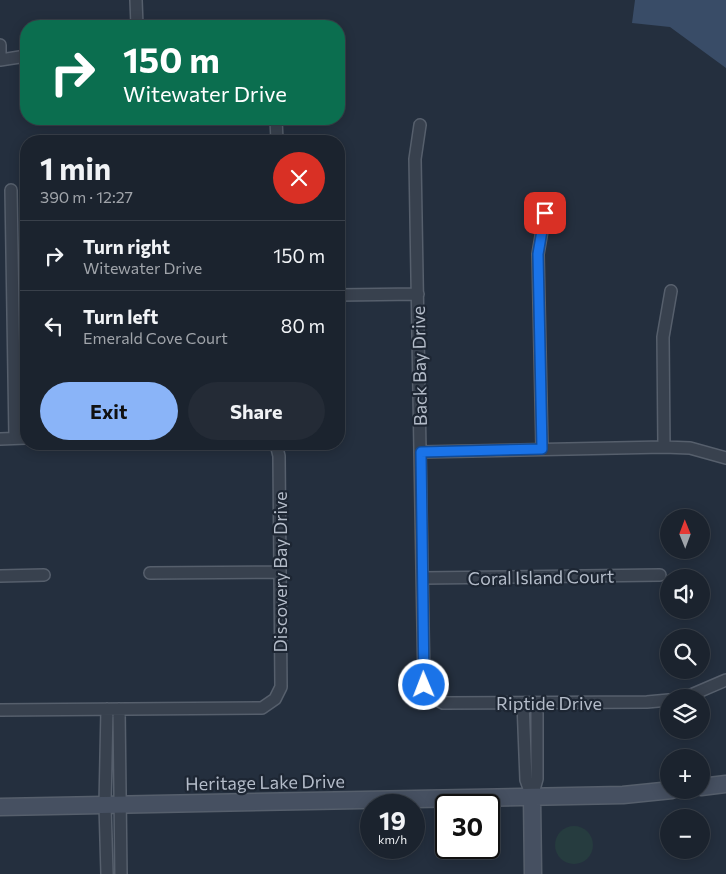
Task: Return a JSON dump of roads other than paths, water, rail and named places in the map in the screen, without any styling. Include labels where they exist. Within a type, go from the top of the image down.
[{"type":"street","points":[[136,0],[137,20]]},
{"type":"street","points":[[0,45],[0,60],[20,57]]},
{"type":"street","name":"Back Bay Drive","points":[[420,125],[415,160],[422,578],[424,685],[430,696]]},
{"type":"street","points":[[11,190],[12,301],[20,423]]},
{"type":"street","points":[[542,449],[538,254],[545,213]]},
{"type":"street","points":[[664,447],[663,337],[671,291]]},
{"type":"street","points":[[345,295],[418,294]]},
{"type":"street","points":[[0,302],[12,301]]},
{"type":"street","points":[[0,438],[20,438]]},
{"type":"street","points":[[421,452],[664,447],[690,448],[726,458]]},
{"type":"street","name":"Discovery Bay Drive","points":[[113,709],[262,708],[276,699],[280,687],[278,450]]},
{"type":"street","points":[[150,573],[279,572]]},
{"type":"street","points":[[0,576],[44,575]]},
{"type":"street","name":"Coral Island Court","points":[[422,578],[660,575]]},
{"type":"street","points":[[705,689],[726,680]]},
{"type":"street","name":"Riptide Drive","points":[[430,696],[443,703],[660,701]]},
{"type":"street","points":[[523,703],[526,780],[532,798]]},
{"type":"street","points":[[533,874],[532,798],[537,779],[537,703]]},
{"type":"street","points":[[0,710],[113,709],[112,805],[107,874]]},
{"type":"street","points":[[710,786],[726,784]]},
{"type":"street","name":"Heritage Lake Drive","points":[[0,807],[532,798],[623,795],[660,791]]},
{"type":"street","points":[[112,805],[121,874]]},
{"type":"water","points":[[635,0],[726,0],[726,68],[670,27],[632,23]]}]
